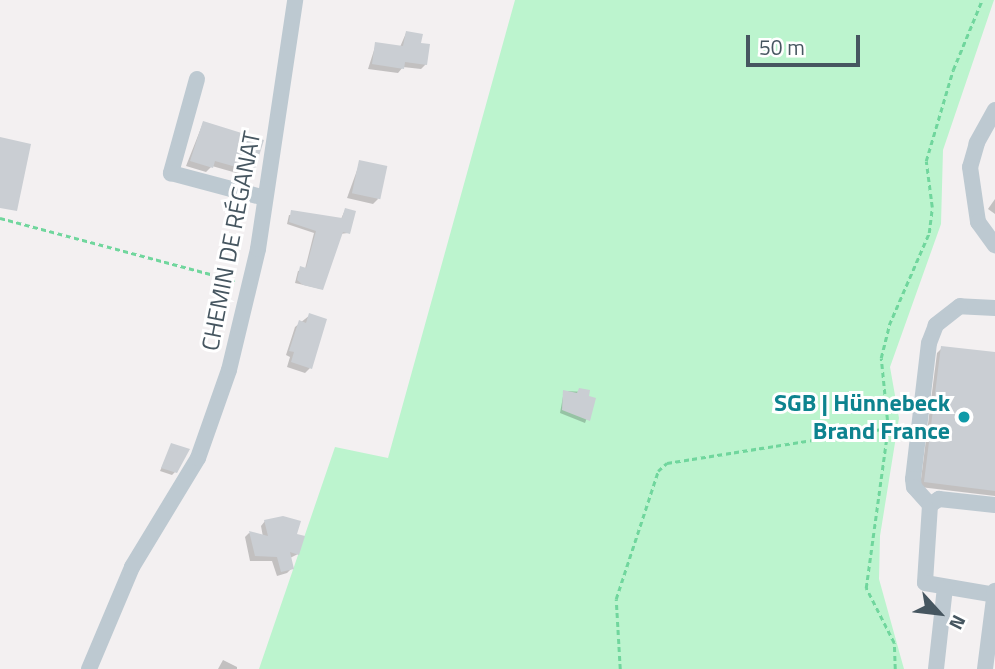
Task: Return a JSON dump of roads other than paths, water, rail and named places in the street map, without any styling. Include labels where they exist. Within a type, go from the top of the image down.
[{"type":"street","name":"CHEMIN DE RÉGANAT","points":[[89,669],[132,567],[198,458],[229,370],[265,198],[295,0]]},
{"type":"street","points":[[197,79],[171,173],[265,198]]},
{"type":"street","points":[[995,110],[976,143],[971,167],[978,222],[995,245]]},
{"type":"street","points":[[985,669],[995,594],[930,585],[923,578],[930,505],[914,487],[913,479],[929,343],[948,312],[973,304],[995,308]]},
{"type":"street","points":[[930,505],[939,499],[995,505]]},
{"type":"street","points":[[936,669],[945,587]]},
{"type":"place","name":"SGB | Hünnebeck Brand France","points":[[964,417]]}]
